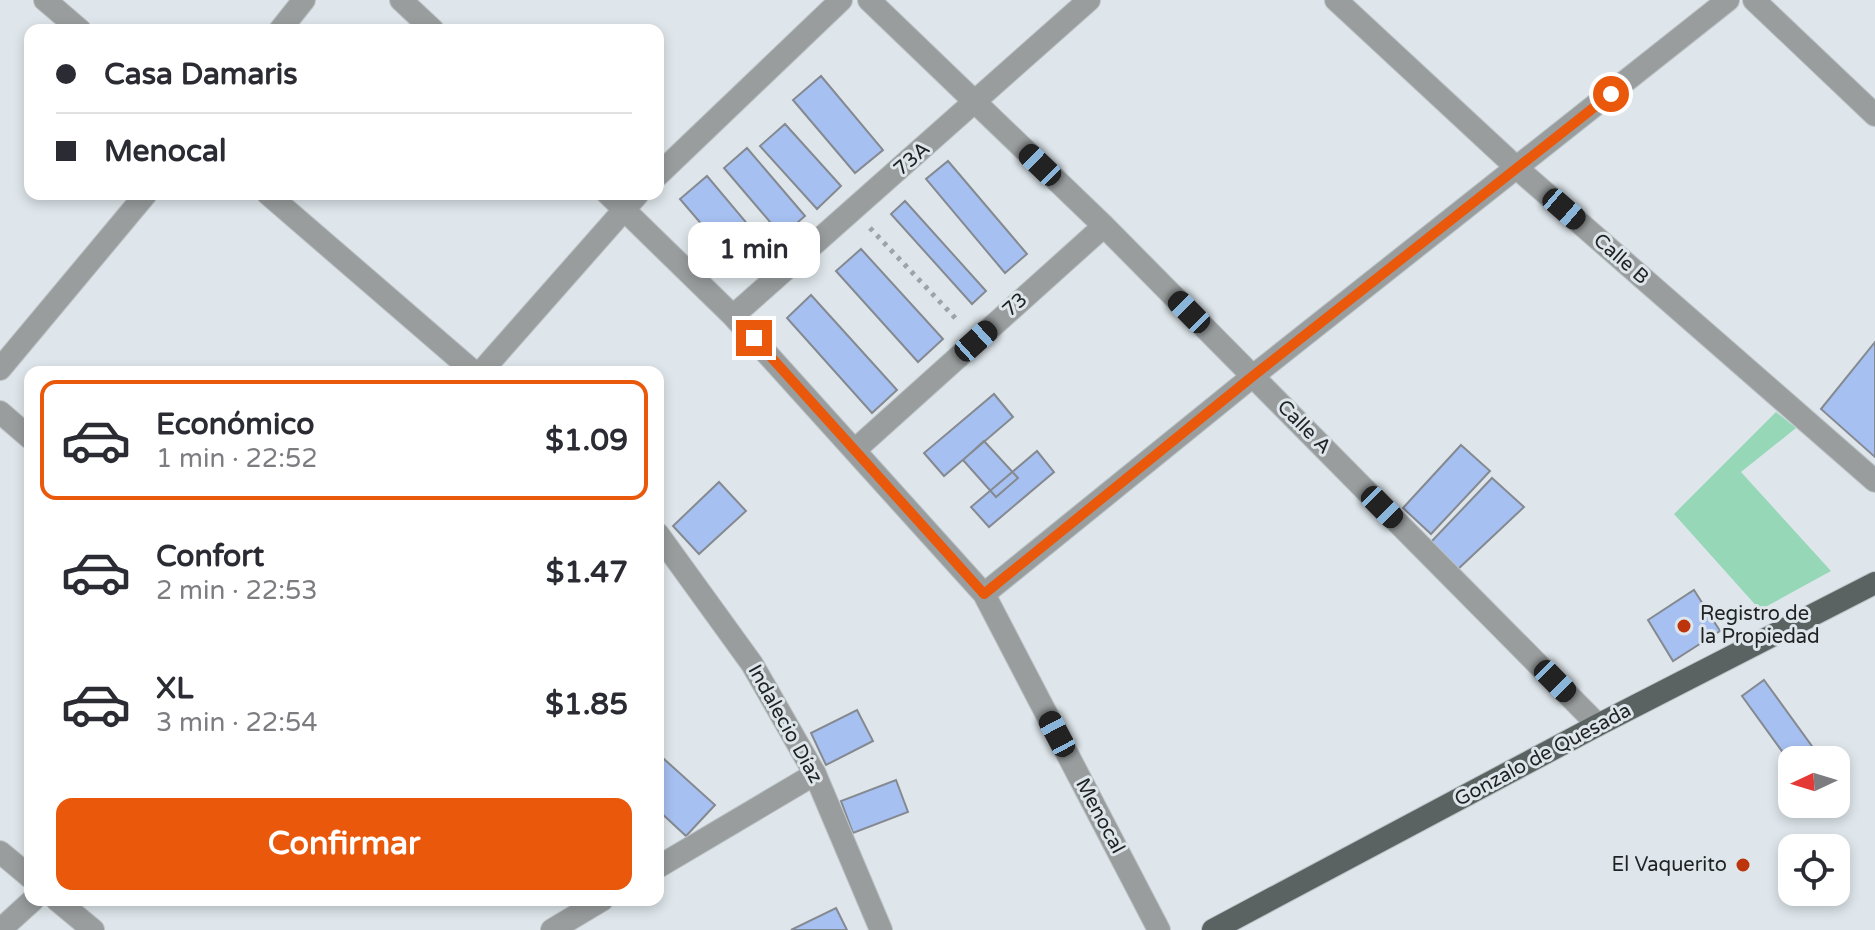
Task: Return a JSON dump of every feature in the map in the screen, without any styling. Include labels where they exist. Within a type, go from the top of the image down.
[{"type":"main road","name":"Gonzalo de Quesada","points":[[1213,930],[1598,725],[1875,583]]},
{"type":"street","points":[[45,0],[73,24]]},
{"type":"street","points":[[285,24],[304,0]]},
{"type":"street","points":[[401,0],[427,24]]},
{"type":"street","points":[[664,169],[841,0]]},
{"type":"street","name":"Calle A","points":[[869,0],[1104,226],[1598,725]]},
{"type":"street","name":"73A","points":[[733,316],[976,104],[1089,0]]},
{"type":"street","name":"Calle B","points":[[1336,0],[1518,169],[1875,481]]},
{"type":"street","points":[[984,594],[1253,376],[1728,0]]},
{"type":"street","points":[[1754,0],[1875,115]]},
{"type":"street","points":[[0,369],[141,200]]},
{"type":"street","points":[[275,200],[467,366]]},
{"type":"street","points":[[486,366],[622,200]]},
{"type":"street","name":"Menocal","points":[[624,200],[856,449],[984,594],[1159,930]]},
{"type":"street","name":"73","points":[[856,449],[1104,226]]},
{"type":"street","points":[[0,412],[24,433]]},
{"type":"street","name":"Indalecio Díaz","points":[[664,542],[752,664],[815,774],[881,930]]},
{"type":"street","points":[[664,863],[815,774]]},
{"type":"street","points":[[0,852],[24,872]]},
{"type":"street","points":[[0,930],[26,906]]},
{"type":"street","points":[[64,906],[93,930]]},
{"type":"street","points":[[552,930],[582,906]]},
{"type":"path","points":[[854,210],[976,341]]},
{"type":"green space","points":[[1776,412],[1796,428],[1741,472],[1831,571],[1760,610],[1674,514]]},
{"type":"building","points":[[821,76],[883,150],[855,173],[793,100]]},
{"type":"building","points":[[785,124],[841,186],[817,209],[760,146]]},
{"type":"building","points":[[747,148],[805,216],[782,236],[724,168]]},
{"type":"building","points":[[948,161],[1027,254],[1005,273],[926,179]]},
{"type":"building","points":[[707,176],[771,252],[745,275],[680,199]]},
{"type":"building","points":[[905,201],[986,291],[972,304],[891,214]]},
{"type":"building","points":[[861,249],[943,339],[918,362],[836,271]]},
{"type":"building","points":[[811,295],[897,390],[872,413],[787,318]]},
{"type":"building","points":[[1875,342],[1875,457],[1821,409]]},
{"type":"building","points":[[994,394],[1013,417],[944,476],[924,453]]},
{"type":"building","points":[[984,441],[1018,478],[996,497],[963,460]]},
{"type":"building","points":[[1461,445],[1490,471],[1431,534],[1403,508]]},
{"type":"building","points":[[1037,451],[1054,472],[989,527],[971,507]]},
{"type":"building","points":[[1492,478],[1524,507],[1457,570],[1430,543]]},
{"type":"building","points":[[719,482],[746,511],[699,554],[673,526]]},
{"type":"building","name":"Registro de la Propiedad","points":[[1694,590],[1720,631],[1673,661],[1648,620]]},
{"type":"building","points":[[1764,680],[1812,746],[1778,746],[1742,696]]},
{"type":"building","points":[[857,710],[873,741],[826,765],[811,733]]},
{"type":"building","points":[[664,759],[715,805],[686,836],[664,816]]},
{"type":"building","points":[[896,780],[908,812],[853,833],[841,801]]},
{"type":"building","points":[[836,908],[847,930],[791,930]]},
{"type":"place","name":"Registro de la Propiedad","points":[[1684,626]]},
{"type":"place","name":"El Vaquerito","points":[[1743,865]]},
{"type":"route","points":[[754,338],[984,594],[1253,376],[1611,94]]}]
